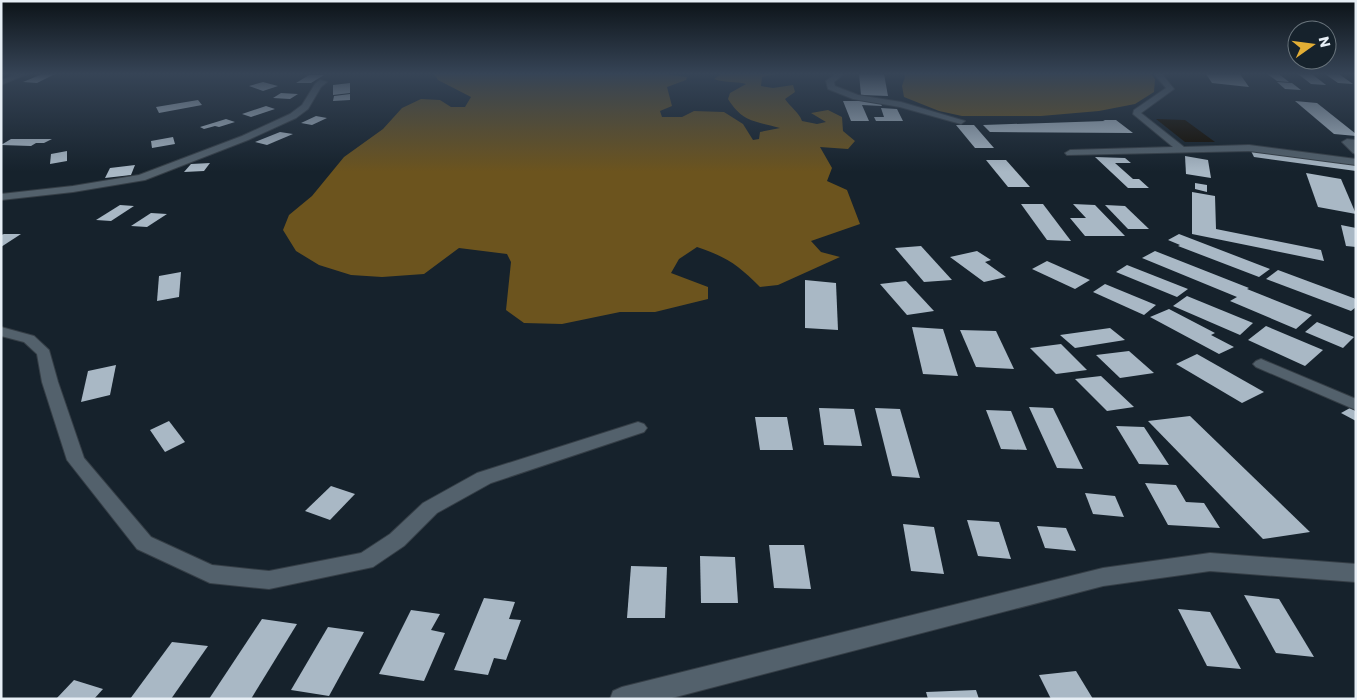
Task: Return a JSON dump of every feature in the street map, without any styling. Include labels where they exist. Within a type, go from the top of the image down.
[{"type":"street","points":[[1,197],[73,189],[141,178],[245,138],[293,116],[305,107]]},
{"type":"street","points":[[907,107],[960,121]]},
{"type":"street","points":[[1145,107],[1137,114],[1182,150]]},
{"type":"street","points":[[1356,143],[1347,142],[1356,151]]},
{"type":"street","points":[[1070,153],[1266,149],[1356,162]]},
{"type":"street","points":[[1,331],[29,340],[44,352],[50,382],[76,460],[144,543],[210,574],[269,580],[366,561],[396,540],[430,508],[484,478],[638,428]]},
{"type":"street","points":[[1262,364],[1356,405]]},
{"type":"street","points":[[622,699],[1103,577],[1210,562],[1356,573]]},
{"type":"shaded area","points":[[405,107],[670,107],[660,111],[662,117],[682,117],[694,111],[724,112],[743,124],[753,140],[759,139],[760,132],[780,128],[751,120],[739,113],[734,107],[792,107],[802,121],[817,124],[826,122],[811,113],[828,110],[842,117],[843,131],[855,141],[848,149],[820,147],[832,168],[827,181],[847,190],[860,224],[811,241],[821,252],[840,257],[778,285],[760,287],[732,262],[697,247],[679,259],[671,273],[708,287],[708,299],[655,312],[620,312],[562,324],[524,323],[506,310],[511,262],[507,254],[459,248],[424,274],[382,277],[351,275],[319,265],[296,251],[283,230],[289,215],[312,196],[344,157],[383,129]]},
{"type":"shaded area","points":[[928,107],[1121,107],[1099,111],[1041,116],[962,116]]},
{"type":"shaded area","points":[[1156,119],[1185,120],[1215,142],[1185,142]]},
{"type":"building","points":[[156,107],[158,107],[193,107],[159,113]]},
{"type":"building","points":[[264,107],[275,109],[251,117],[242,114]]},
{"type":"building","points":[[845,107],[863,107],[869,121],[851,121]]},
{"type":"building","points":[[1302,107],[1322,107],[1356,134],[1356,136],[1334,134]]},
{"type":"building","points":[[881,108],[897,109],[903,121],[876,121],[874,117],[884,117]]},
{"type":"building","points":[[316,116],[327,118],[312,125],[301,123]]},
{"type":"building","points":[[226,119],[235,122],[219,127],[215,126],[204,129],[200,127]]},
{"type":"building","points":[[1103,120],[1116,120],[1133,133],[990,132],[983,125],[1105,121]]},
{"type":"building","points":[[956,125],[974,125],[994,148],[975,148]]},
{"type":"building","points":[[280,132],[293,134],[267,145],[255,142]]},
{"type":"building","points":[[173,137],[175,144],[152,148],[151,141]]},
{"type":"building","points":[[11,139],[52,139],[31,146],[1,145]]},
{"type":"building","points":[[67,151],[67,161],[50,164],[51,154]]},
{"type":"building","points":[[1251,151],[1356,164],[1356,171],[1254,157]]},
{"type":"building","points":[[1185,156],[1208,160],[1211,178],[1186,174]]},
{"type":"building","points":[[1095,157],[1125,158],[1131,163],[1115,163],[1133,179],[1139,179],[1149,188],[1128,188]]},
{"type":"building","points":[[986,160],[1006,160],[1030,187],[1008,187]]},
{"type":"building","points":[[210,163],[204,171],[184,172],[191,164]]},
{"type":"building","points":[[135,165],[131,175],[105,178],[110,168]]},
{"type":"building","points":[[1306,173],[1341,179],[1356,214],[1318,207]]},
{"type":"building","points":[[1195,183],[1207,185],[1207,192],[1195,189]]},
{"type":"building","points":[[1192,192],[1215,196],[1216,229],[1321,250],[1324,261],[1192,234]]},
{"type":"building","points":[[1021,204],[1043,204],[1071,241],[1047,240]]},
{"type":"building","points":[[1073,204],[1095,205],[1125,236],[1085,236],[1070,218],[1086,218]]},
{"type":"building","points":[[120,205],[134,206],[111,221],[96,220]]},
{"type":"building","points":[[1105,205],[1125,206],[1149,229],[1128,229]]},
{"type":"building","points":[[151,213],[167,214],[147,227],[131,226]]},
{"type":"building","points":[[1341,225],[1356,228],[1356,247],[1346,246]]},
{"type":"building","points":[[21,234],[1,247],[1,235]]},
{"type":"building","points":[[1179,234],[1270,269],[1259,277],[1178,246],[1180,245],[1168,240]]},
{"type":"building","points":[[921,246],[952,280],[924,282],[895,248]]},
{"type":"building","points":[[977,251],[991,260],[985,262],[1006,277],[984,282],[950,257]]},
{"type":"building","points":[[1155,251],[1312,315],[1296,329],[1230,301],[1237,297],[1142,258]]},
{"type":"building","points":[[1047,261],[1090,280],[1075,289],[1032,269]]},
{"type":"building","points":[[1127,265],[1188,289],[1177,297],[1116,272]]},
{"type":"building","points":[[1278,270],[1356,299],[1356,307],[1351,311],[1266,279]]},
{"type":"building","points":[[181,272],[179,297],[157,301],[159,276]]},
{"type":"building","points":[[805,280],[836,283],[838,330],[805,328]]},
{"type":"building","points":[[906,281],[934,311],[907,315],[880,284]]},
{"type":"building","points":[[1105,284],[1156,305],[1144,315],[1093,292]]},
{"type":"building","points":[[1187,296],[1253,323],[1240,335],[1173,306]]},
{"type":"building","points":[[1169,309],[1215,333],[1211,335],[1234,347],[1219,354],[1150,317]]},
{"type":"building","points":[[1317,322],[1354,337],[1343,348],[1305,332]]},
{"type":"building","points":[[1266,326],[1323,350],[1305,366],[1248,340]]},
{"type":"building","points":[[912,327],[943,329],[958,376],[923,374]]},
{"type":"building","points":[[1110,328],[1125,340],[1075,348],[1060,335]]},
{"type":"building","points":[[960,330],[996,331],[1014,369],[976,367]]},
{"type":"building","points":[[1061,344],[1087,370],[1056,374],[1030,348]]},
{"type":"building","points":[[1129,351],[1154,373],[1120,378],[1096,355]]},
{"type":"building","points":[[1197,354],[1264,392],[1242,403],[1176,364]]},
{"type":"building","points":[[116,365],[110,395],[81,402],[88,371]]},
{"type":"building","points":[[1101,376],[1134,407],[1107,411],[1075,379]]},
{"type":"building","points":[[1029,407],[1053,408],[1083,469],[1057,468]]},
{"type":"building","points":[[819,408],[854,409],[862,446],[824,445]]},
{"type":"building","points":[[875,408],[900,409],[920,478],[892,476]]},
{"type":"building","points":[[1350,408],[1356,411],[1356,421],[1341,413]]},
{"type":"building","points":[[986,410],[1011,411],[1027,450],[1001,449]]},
{"type":"building","points":[[1190,416],[1310,532],[1263,539],[1148,421]]},
{"type":"building","points":[[755,417],[787,417],[793,450],[760,450]]},
{"type":"building","points":[[169,421],[185,442],[165,452],[150,430]]},
{"type":"building","points":[[1116,426],[1144,427],[1169,465],[1139,464]]},
{"type":"building","points":[[1145,483],[1176,485],[1186,502],[1204,503],[1220,528],[1168,525]]},
{"type":"building","points":[[331,486],[355,494],[330,520],[305,511]]},
{"type":"building","points":[[1085,493],[1115,496],[1124,517],[1093,514]]},
{"type":"building","points":[[967,520],[999,522],[1011,559],[978,556]]},
{"type":"building","points":[[903,524],[934,527],[944,574],[911,571]]},
{"type":"building","points":[[1037,526],[1066,528],[1076,551],[1045,548]]},
{"type":"building","points":[[769,545],[804,545],[811,589],[774,588]]},
{"type":"building","points":[[700,556],[735,557],[738,603],[701,603]]},
{"type":"building","points":[[631,566],[667,567],[665,618],[627,618]]},
{"type":"building","points":[[1244,595],[1279,599],[1314,657],[1276,653]]},
{"type":"building","points":[[484,598],[515,602],[509,619],[521,620],[506,660],[494,658],[488,675],[454,670]]},
{"type":"building","points":[[1178,609],[1210,612],[1241,669],[1207,666]]},
{"type":"building","points":[[411,610],[440,614],[431,630],[445,633],[424,681],[379,674]]},
{"type":"building","points":[[262,619],[297,624],[251,699],[209,699]]},
{"type":"building","points":[[328,627],[364,632],[329,696],[291,690]]},
{"type":"building","points":[[172,642],[208,646],[171,699],[130,699]]},
{"type":"building","points":[[1076,671],[1093,699],[1051,699],[1039,675]]},
{"type":"building","points":[[74,680],[103,689],[94,699],[56,699]]},
{"type":"building","points":[[976,690],[979,699],[928,699],[926,692]]}]
